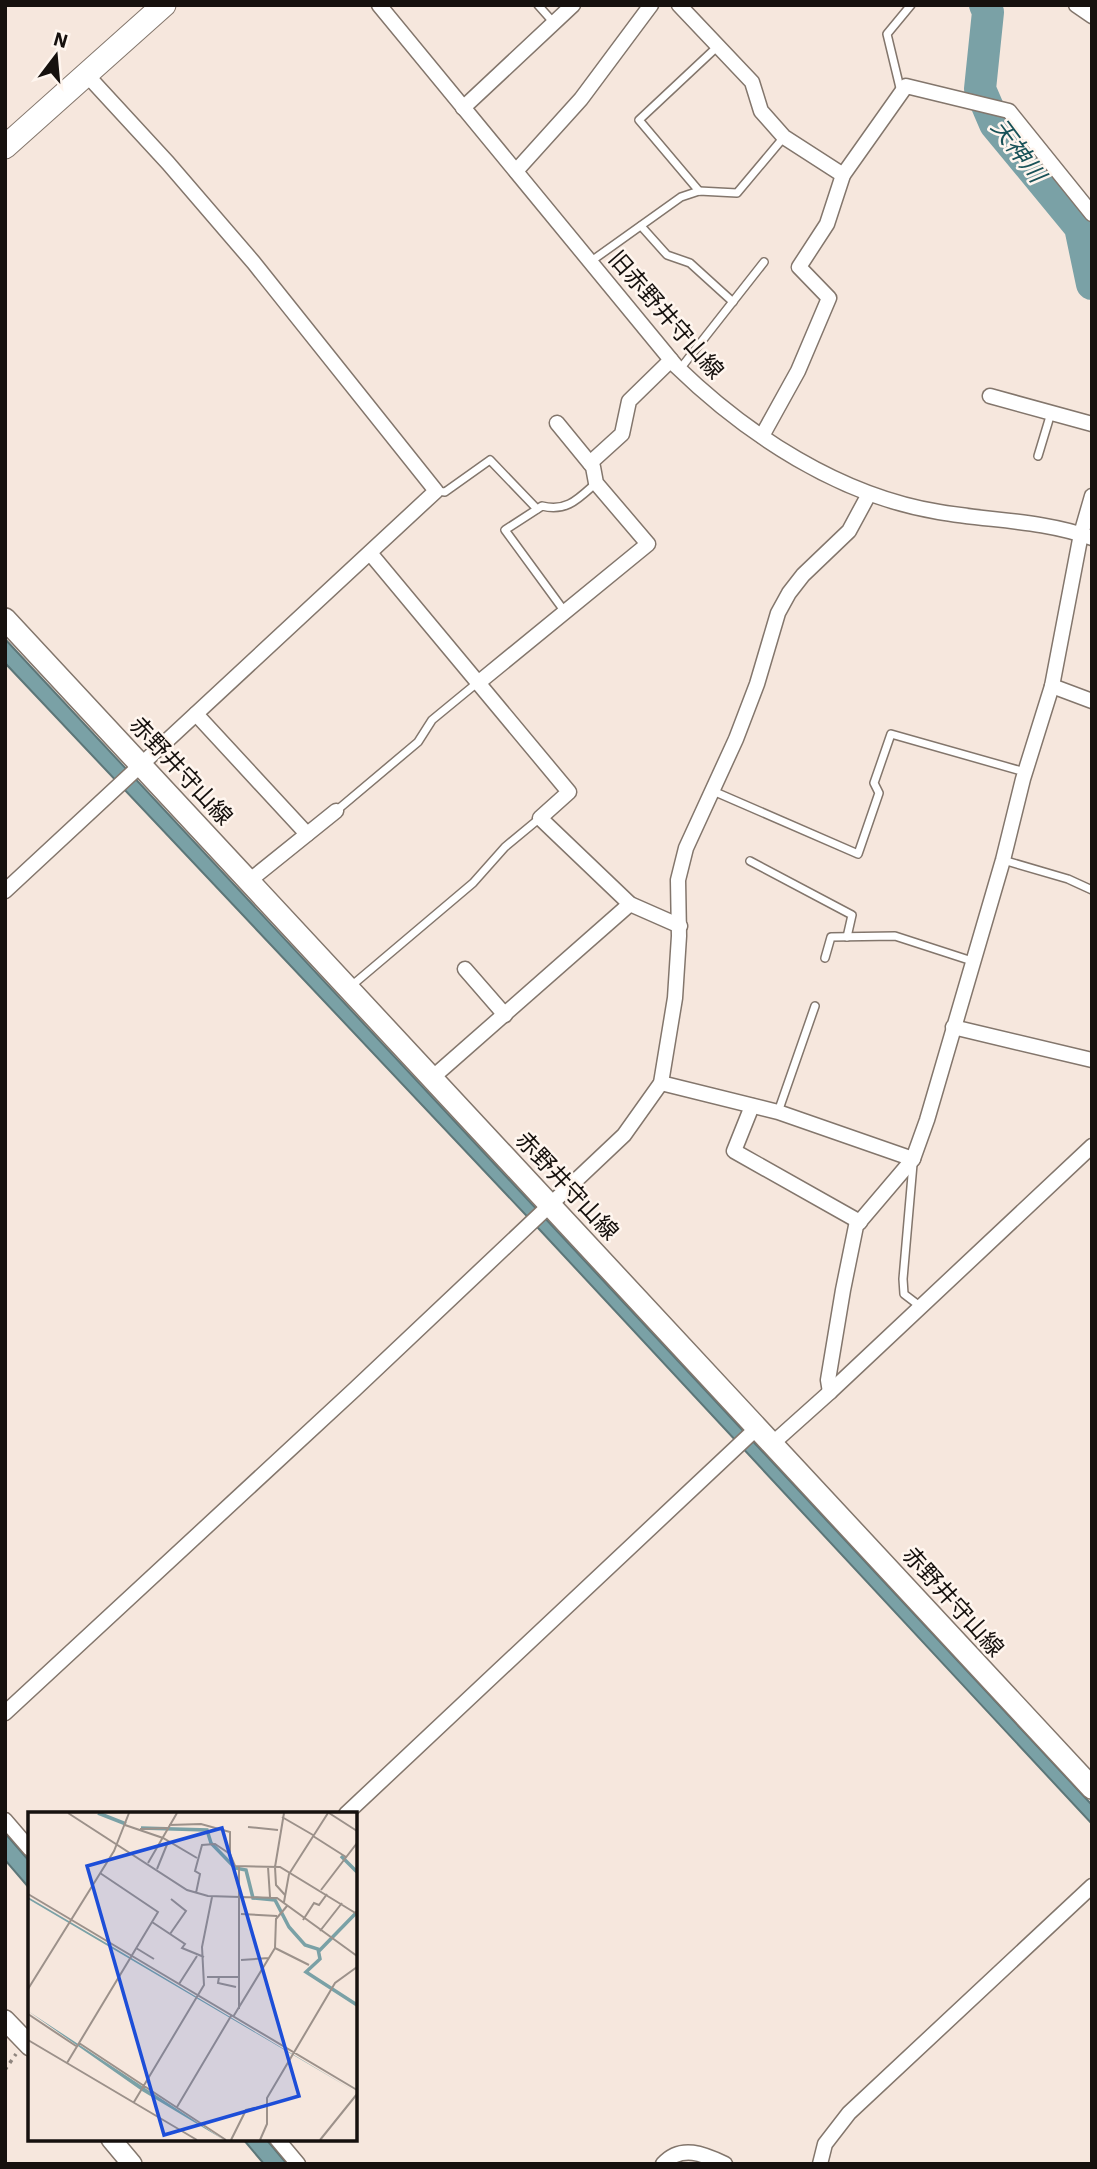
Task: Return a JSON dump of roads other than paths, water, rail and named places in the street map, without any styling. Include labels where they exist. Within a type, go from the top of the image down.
[{"type":"main road","points":[[5,147],[164,5]]},
{"type":"main road","name":"赤野井守山線","points":[[5,619],[1092,1788]]},
{"type":"street","name":"旧赤野井守山線","points":[[379,5],[675,365],[727,413],[843,484],[869,494],[937,512],[1050,525],[1086,536]]},
{"type":"street","points":[[463,108],[573,5]]},
{"type":"street","points":[[516,171],[581,99],[651,5]]},
{"type":"street","points":[[679,5],[752,82],[761,111],[783,137],[843,175]]},
{"type":"street","points":[[1076,5],[1092,16]]},
{"type":"street","points":[[5,891],[436,491],[254,263],[168,163],[86,74]]},
{"type":"street","points":[[762,436],[798,371],[829,298],[799,267],[827,224],[843,175],[906,86],[1009,111],[1092,214]]},
{"type":"street","points":[[590,463],[622,434],[629,401],[675,365]]},
{"type":"street","points":[[990,396],[1092,424]]},
{"type":"street","points":[[478,683],[648,544],[596,483],[593,467],[556,424]]},
{"type":"street","points":[[5,1713],[552,1205],[624,1135],[661,1083],[675,998],[680,926],[678,880],[686,848],[736,739],[753,695],[778,613],[803,575],[849,531],[869,494]]},
{"type":"street","points":[[830,1392],[828,1380],[856,1226],[913,1159],[1052,686],[1086,536],[1092,496]]},
{"type":"street","points":[[370,553],[569,792],[540,818],[630,904],[680,926]]},
{"type":"street","points":[[1052,686],[1092,701]]},
{"type":"street","points":[[196,714],[307,834]]},
{"type":"street","points":[[249,881],[336,811]]},
{"type":"street","points":[[432,1078],[630,904]]},
{"type":"street","points":[[465,969],[505,1015]]},
{"type":"street","points":[[953,1027],[1092,1060]]},
{"type":"street","points":[[661,1083],[778,1112],[913,1159]]},
{"type":"street","points":[[752,1106],[734,1151],[860,1222]]},
{"type":"street","points":[[773,1443],[1092,1146]]},
{"type":"street","points":[[348,1812],[758,1427]]},
{"type":"street","points":[[5,1820],[28,1847]]},
{"type":"street","points":[[820,2164],[825,2144],[849,2113],[1092,1886]]},
{"type":"street","points":[[5,2020],[28,2044]]},
{"type":"street","points":[[113,2141],[132,2164]]},
{"type":"street","points":[[279,2141],[298,2164]]},
{"type":"street","points":[[663,2164],[681,2152],[704,2154],[724,2164]]},
{"type":"lane","points":[[538,5],[555,23]]},
{"type":"lane","points":[[901,92],[887,34],[911,5]]},
{"type":"lane","points":[[699,191],[639,120],[718,46]]},
{"type":"lane","points":[[590,262],[681,197],[699,191],[737,193],[783,137]]},
{"type":"lane","points":[[641,226],[667,255],[690,263],[733,302]]},
{"type":"lane","points":[[675,365],[733,302],[764,262]]},
{"type":"lane","points":[[1038,456],[1051,413]]},
{"type":"lane","points":[[436,491],[445,492],[490,460],[537,509]]},
{"type":"lane","points":[[565,612],[505,530],[542,506],[555,509],[573,504],[596,483]]},
{"type":"lane","points":[[336,811],[418,742],[432,720],[478,683]]},
{"type":"lane","points":[[712,791],[858,854],[879,793],[874,783],[891,733],[1025,772]]},
{"type":"lane","points":[[349,988],[473,883],[505,847],[540,818]]},
{"type":"lane","points":[[1003,860],[1068,878],[1092,890]]},
{"type":"lane","points":[[750,861],[852,915],[847,937]]},
{"type":"lane","points":[[825,958],[831,937],[895,936],[972,961]]},
{"type":"lane","points":[[778,1112],[815,1006]]},
{"type":"lane","points":[[913,1159],[903,1279],[904,1294],[921,1307]]},
{"type":"water","points":[[5,639],[1092,1805],[1092,1824],[539,1229],[5,663]]},
{"type":"water","points":[[5,1833],[28,1860],[28,1887],[5,1860]]},
{"type":"water","points":[[245,2141],[268,2141],[287,2164],[264,2164]]},
{"type":"waterway","name":"天神川","points":[[985,5],[988,12],[980,89],[995,124],[1080,227],[1092,284]]}]
